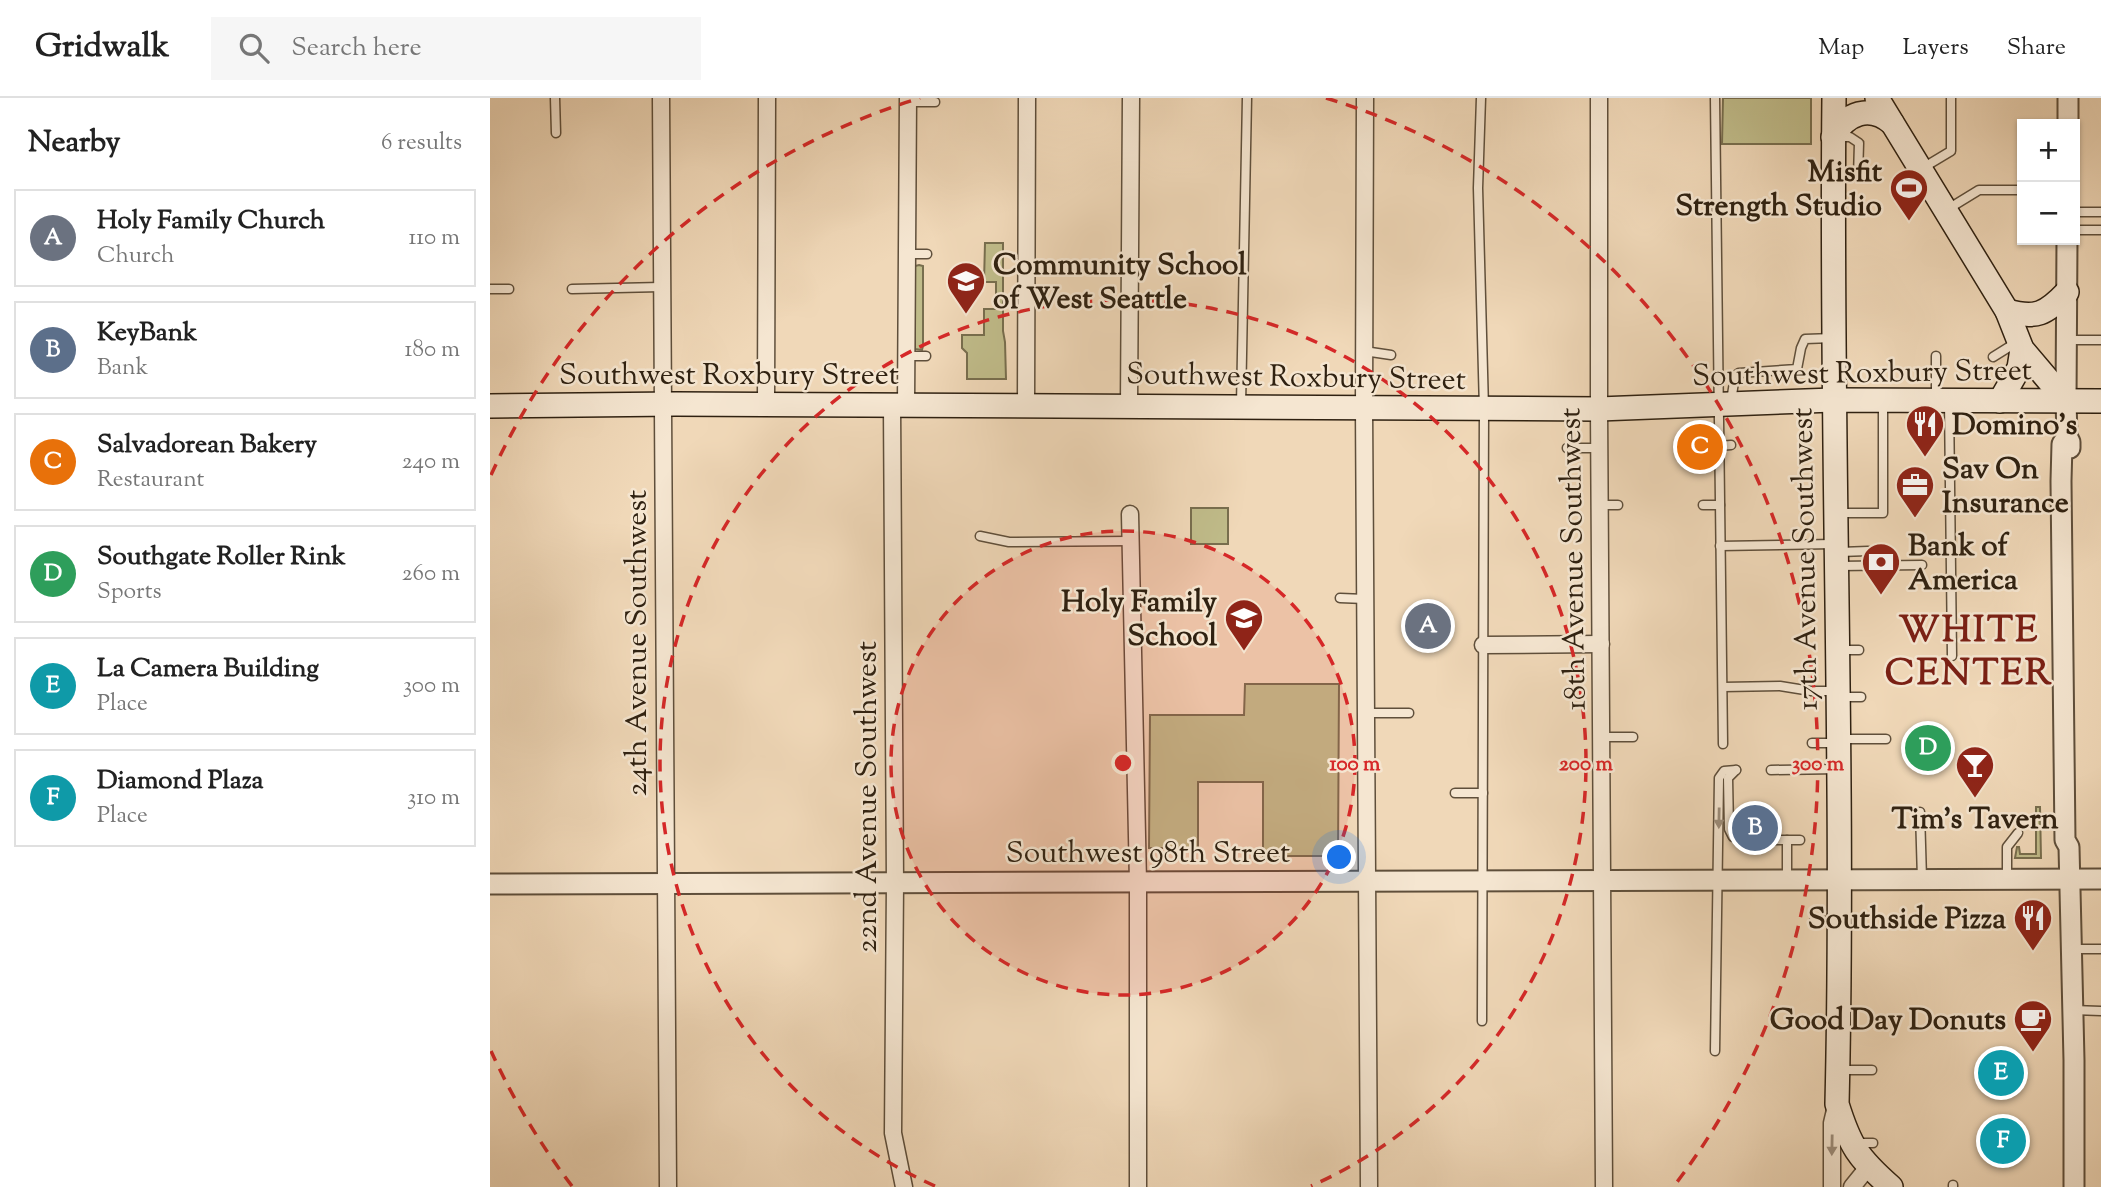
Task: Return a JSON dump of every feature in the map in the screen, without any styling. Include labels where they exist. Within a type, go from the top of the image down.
[{"type":"main road","name":"17th Avenue Southwest","points":[[1834,98],[1833,400],[1837,555],[1848,650],[1837,694],[1840,1054],[1837,1104],[1860,1147]]},
{"type":"main road","points":[[1877,98],[2007,311],[2021,345],[2066,401]]},
{"type":"main road","points":[[1833,137],[1844,120],[1860,112],[1877,113],[1892,123]]},
{"type":"main road","points":[[2007,311],[2024,316],[2038,314],[2052,307],[2067,292]]},
{"type":"main road","points":[[2000,401],[2019,368],[2021,345]]},
{"type":"main road","name":"Southwest Roxbury Street","points":[[490,406],[766,404],[1599,409],[1833,400],[2101,401]]},
{"type":"main road","points":[[1860,1147],[1891,1187]]},
{"type":"street","name":"24th Avenue Southwest","points":[[662,98],[668,1187]]},
{"type":"street","points":[[766,404],[767,98]]},
{"type":"street","points":[[1026,406],[1027,98]]},
{"type":"street","points":[[1129,405],[1131,98]]},
{"type":"street","points":[[1365,98],[1364,408],[1369,1187]]},
{"type":"street","name":"18th Avenue Southwest","points":[[1600,98],[1599,448],[1604,1187]]},
{"type":"street","points":[[2068,98],[2068,119]]},
{"type":"street","name":"22nd Avenue Southwest","points":[[904,1187],[893,1133],[899,405],[906,356],[908,100]]},
{"type":"street","points":[[2067,245],[2066,401],[2067,436],[2070,442],[2074,840],[2069,847],[2069,879],[2074,1187]]},
{"type":"street","points":[[1130,514],[1139,882],[1138,1187]]},
{"type":"street","points":[[1483,645],[1601,644]]},
{"type":"street","name":"Southwest 98th Street","points":[[490,884],[2101,879]]},
{"type":"street","name":"17th Avenue Southwest","points":[[1832,1187],[1832,1123],[1837,1104]]},
{"type":"street","points":[[1852,1187],[1860,1147]]},
{"type":"lane","points":[[555,98],[556,133]]},
{"type":"lane","points":[[1241,408],[1247,98]]},
{"type":"lane","points":[[1481,98],[1478,188],[1488,470],[1483,645],[1482,1021]]},
{"type":"lane","points":[[1716,98],[1725,404]]},
{"type":"lane","points":[[1920,170],[1951,151],[1951,98]]},
{"type":"lane","points":[[908,100],[935,102]]},
{"type":"lane","points":[[1945,211],[1979,190],[2017,190]]},
{"type":"lane","points":[[2080,212],[2101,212]]},
{"type":"lane","points":[[2080,230],[2101,230]]},
{"type":"lane","points":[[907,254],[927,254]]},
{"type":"lane","points":[[572,289],[661,288]]},
{"type":"lane","points":[[490,289],[509,289]]},
{"type":"lane","points":[[1723,744],[1718,446],[1725,404],[1735,376],[1739,373],[1797,369],[1805,339],[1835,338]]},
{"type":"lane","points":[[2067,340],[2101,340]]},
{"type":"lane","points":[[1993,357],[2021,345]]},
{"type":"lane","points":[[1364,351],[1391,355]]},
{"type":"lane","points":[[906,356],[926,356]]},
{"type":"lane","points":[[1936,356],[1942,401],[1952,656]]},
{"type":"lane","points":[[1836,513],[1882,513],[1883,400]]},
{"type":"lane","points":[[1718,446],[1731,445]]},
{"type":"lane","points":[[1567,448],[1599,448]]},
{"type":"lane","points":[[1600,505],[1618,505]]},
{"type":"lane","points":[[1703,505],[1720,505]]},
{"type":"lane","points":[[980,536],[1009,542],[1130,541]]},
{"type":"lane","points":[[1720,546],[1921,563]]},
{"type":"lane","points":[[1837,555],[1868,551]]},
{"type":"lane","points":[[1340,598],[1365,598]]},
{"type":"lane","points":[[1723,687],[1780,686],[1861,697]]},
{"type":"lane","points":[[1366,713],[1409,713]]},
{"type":"lane","points":[[1602,737],[1633,737]]},
{"type":"lane","points":[[1812,743],[1886,739]]},
{"type":"lane","points":[[1771,769],[1838,769]]},
{"type":"lane","points":[[1715,1051],[1719,778],[1724,771],[1737,770],[1728,778],[1729,832],[1735,839],[1744,840]]},
{"type":"lane","points":[[1455,793],[1483,793]]},
{"type":"lane","points":[[1920,812],[1922,880]]},
{"type":"lane","points":[[2007,879],[2007,846],[2018,833]]},
{"type":"lane","points":[[1767,840],[1800,840]]},
{"type":"lane","points":[[1787,840],[1787,880]]},
{"type":"lane","points":[[1814,921],[1838,922]]},
{"type":"lane","points":[[2072,949],[2101,949]]},
{"type":"lane","points":[[2073,1010],[2101,1011]]},
{"type":"lane","points":[[1840,1054],[1871,1070]]},
{"type":"shaded area","points":[[1723,98],[1811,98],[1811,144],[1722,144]]},
{"type":"shaded area","points":[[985,243],[1003,243],[1006,379],[967,379],[967,353],[962,348],[962,335],[984,335],[984,309],[996,309],[996,282],[984,282]]},
{"type":"shaded area","points":[[915,266],[923,266],[922,350],[915,349]]},
{"type":"shaded area","points":[[1191,508],[1228,508],[1228,544],[1191,544]]},
{"type":"shaded area","points":[[1245,684],[1339,684],[1338,856],[1263,856],[1263,782],[1198,782],[1198,848],[1149,848],[1150,715],[1244,715]]},
{"type":"shaded area","points":[[2036,807],[2040,807],[2041,858],[2015,858],[2017,847],[2020,854],[2036,854]]},
{"type":"place","name":"Misfit Strength Studio","points":[[1909,222]]},
{"type":"place","name":"Community School of West Seattle","points":[[966,315]]},
{"type":"place","name":"Salvadorean Bakery","points":[[1700,447]]},
{"type":"place","name":"Domino's","points":[[1925,458]]},
{"type":"place","name":"Sav On Insurance","points":[[1915,519]]},
{"type":"place","name":"Bank of America","points":[[1881,596]]},
{"type":"place","name":"Holy Family Church","points":[[1428,626]]},
{"type":"place","name":"Holy Family School","points":[[1244,652]]},
{"type":"place","name":"Southgate Roller Rink","points":[[1928,748]]},
{"type":"place","name":"Tim’s Tavern","points":[[1975,799]]},
{"type":"place","name":"KeyBank","points":[[1755,828]]},
{"type":"place","name":"Southside Pizza","points":[[2033,952]]},
{"type":"place","name":"Good Day Donuts","points":[[2033,1053]]},
{"type":"place","name":"La Camera Building","points":[[2001,1073]]},
{"type":"place","name":"Diamond Plaza","points":[[2003,1141]]},
{"type":"district","name":"WHITE CENTER","points":[[1969,650]]}]
